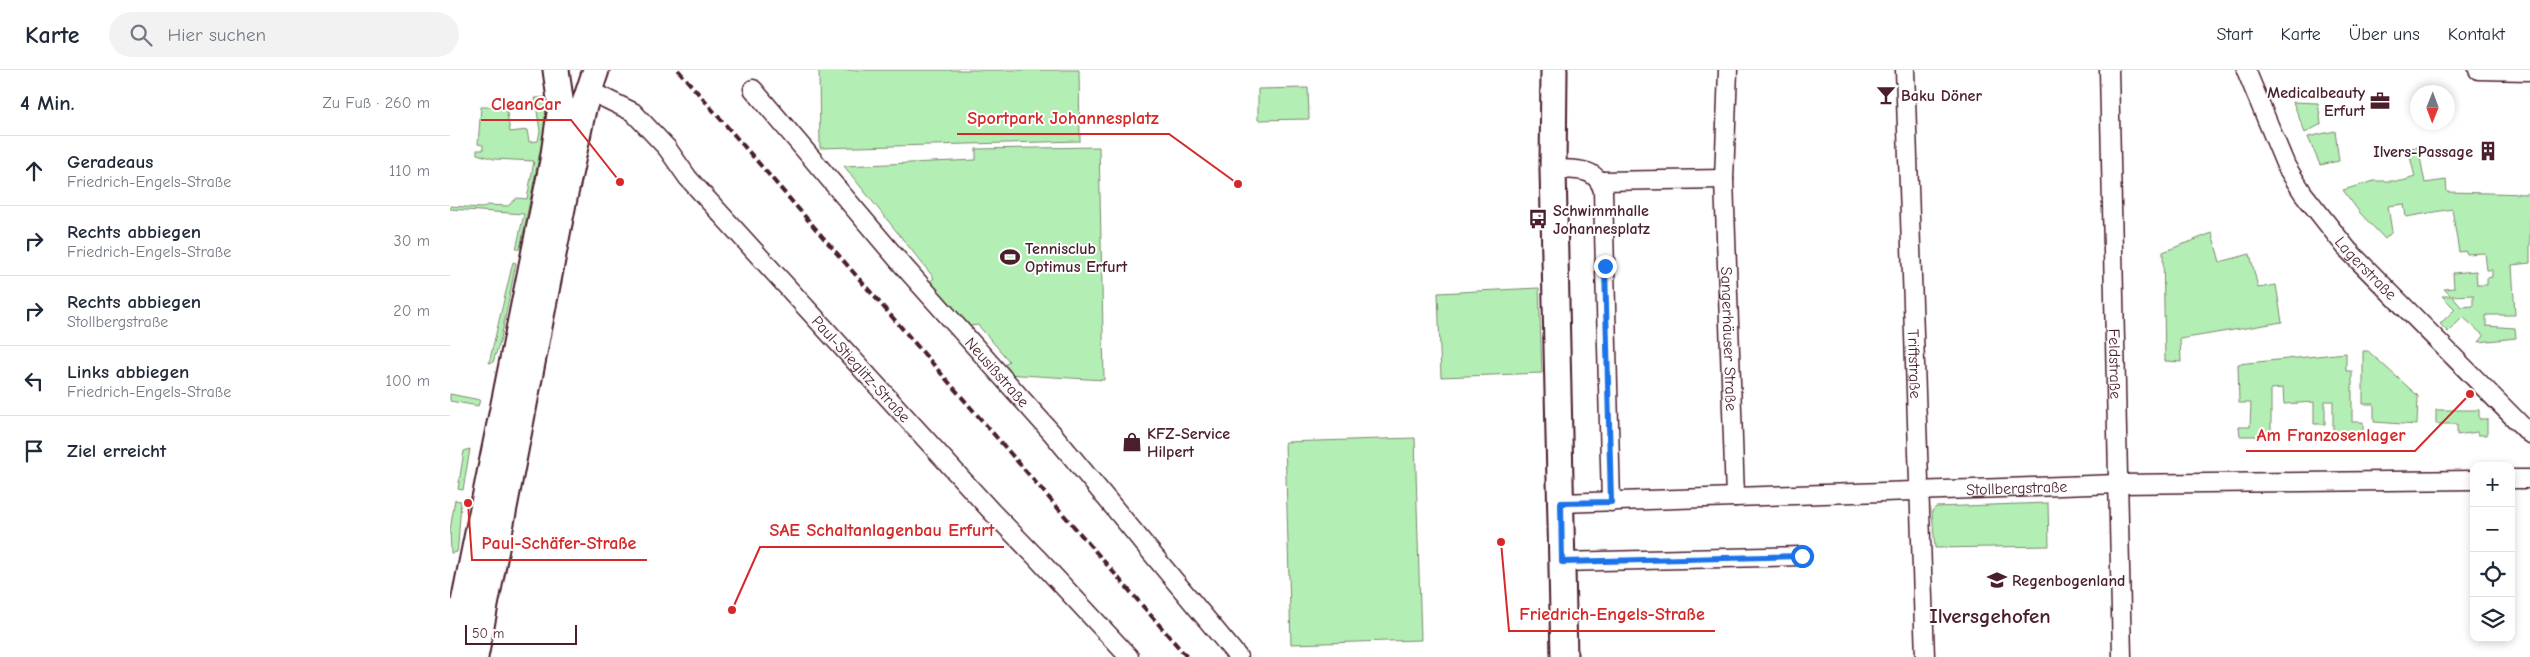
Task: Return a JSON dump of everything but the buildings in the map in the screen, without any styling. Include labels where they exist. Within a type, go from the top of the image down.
[{"type":"main road","points":[[556,70],[582,94]]},
{"type":"main road","points":[[1554,70],[1553,169],[1564,657]]},
{"type":"main road","points":[[453,657],[553,161],[582,94]]},
{"type":"main road","points":[[475,657],[582,94]]},
{"type":"street","name":"Sangerhäuser Straße","points":[[1728,70],[1724,179],[1734,497]]},
{"type":"street","name":"Triftstraße","points":[[1905,70],[1925,657]]},
{"type":"street","name":"Feldstraße","points":[[2109,70],[2122,657]]},
{"type":"street","name":"Lagerstraße","points":[[2246,70],[2286,166],[2309,200],[2348,250],[2530,434]]},
{"type":"street","points":[[2478,70],[2519,71]]},
{"type":"street","name":"Neusißstraße","points":[[754,89],[898,261],[1052,433],[1238,657]]},
{"type":"street","name":"Paul-Stieglitz-Straße","points":[[582,94],[633,112],[667,148],[688,178],[992,512],[1129,657]]},
{"type":"street","points":[[1553,169],[1586,170],[1600,181],[1603,191],[1611,502]]},
{"type":"street","points":[[1600,181],[1724,179]]},
{"type":"street","points":[[2515,479],[2530,479]]},
{"type":"street","name":"Stollbergstraße","points":[[1561,503],[2118,484],[2470,480]]},
{"type":"street","points":[[1562,562],[1802,556]]},
{"type":"green space","points":[[819,70],[1079,70],[1080,141],[820,148]]},
{"type":"green space","points":[[1308,88],[1309,119],[1258,120],[1258,89]]},
{"type":"green space","points":[[547,97],[545,127],[520,249],[516,249],[524,214],[450,209],[450,206],[482,208],[487,205],[508,206],[517,198],[527,199],[534,161],[494,159],[477,154],[477,150],[483,150],[483,145],[478,144],[481,107],[506,107],[510,132],[527,130],[529,142],[538,141],[540,131],[535,98]]},
{"type":"green space","points":[[2293,102],[2318,103],[2321,124],[2305,133]]},
{"type":"green space","points":[[2335,131],[2339,161],[2320,165],[2308,137]]},
{"type":"green space","name":"Tennisclub Optimus Erfurt","points":[[1099,147],[1104,380],[1004,374],[1000,369],[1009,361],[978,325],[963,327],[928,283],[934,278],[844,166],[976,160],[976,149]]},
{"type":"green space","points":[[2418,147],[2425,183],[2446,180],[2447,192],[2530,194],[2530,263],[2512,265],[2515,315],[2486,315],[2486,326],[2515,328],[2516,338],[2479,342],[2484,336],[2463,317],[2448,332],[2440,324],[2455,309],[2442,296],[2451,296],[2444,289],[2454,288],[2453,273],[2476,271],[2477,285],[2487,285],[2487,278],[2492,277],[2492,270],[2487,270],[2485,253],[2467,254],[2466,251],[2459,252],[2452,209],[2406,217],[2404,204],[2388,206],[2392,232],[2385,239],[2360,213],[2343,190],[2374,181],[2402,181],[2415,177],[2408,148]],"holes":[[[2473,295],[2473,306],[2461,307],[2452,296]]]},
{"type":"green space","points":[[2212,233],[2220,262],[2250,254],[2258,288],[2276,285],[2282,322],[2180,339],[2181,362],[2165,361],[2163,252]]},
{"type":"green space","points":[[513,262],[516,263],[501,338],[493,362],[489,363]]},
{"type":"green space","points":[[1539,288],[1542,373],[1441,377],[1438,293]]},
{"type":"green space","points":[[2363,351],[2368,351],[2418,396],[2417,425],[2374,422],[2374,404],[2363,404]]},
{"type":"green space","points":[[2346,353],[2346,371],[2352,371],[2352,422],[2363,422],[2363,435],[2333,434],[2333,401],[2325,401],[2325,424],[2314,424],[2314,402],[2284,404],[2283,388],[2271,389],[2271,436],[2240,436],[2239,427],[2250,427],[2251,403],[2239,403],[2238,364]]},
{"type":"green space","points":[[450,394],[480,400],[478,406],[450,401]]},
{"type":"green space","points":[[2436,410],[2479,410],[2479,419],[2487,419],[2487,435],[2478,435],[2477,432],[2457,435],[2457,424],[2436,424]]},
{"type":"green space","points":[[1415,438],[1421,640],[1291,644],[1285,442]]},
{"type":"green space","points":[[470,449],[463,490],[458,489],[464,451]]},
{"type":"green space","points":[[455,500],[461,501],[458,545],[457,552],[451,553],[450,530]]},
{"type":"green space","points":[[2048,503],[2049,546],[1935,548],[1932,511],[1936,507]]},
{"type":"railway","points":[[678,70],[1187,657]]},
{"type":"place","name":"Baku Döner","points":[[1886,95]]},
{"type":"place","name":"Medicalbeauty Erfurt","points":[[2380,101]]},
{"type":"place","name":"Ilvers-Passage","points":[[2488,151]]},
{"type":"place","name":"CleanCar","points":[[620,182]]},
{"type":"place","name":"Sportpark Johannesplatz","points":[[1238,184]]},
{"type":"place","name":"Schwimmhalle Johannesplatz","points":[[1538,219]]},
{"type":"place","name":"Tennisclub Optimus Erfurt","points":[[1010,257]]},
{"type":"place","name":"Am Franzosenlager","points":[[2470,394]]},
{"type":"place","name":"KFZ-Service Hilpert","points":[[1132,442]]},
{"type":"place","name":"Paul-Schäfer-Straße","points":[[468,503]]},
{"type":"place","name":"Friedrich-Engels-Straße","points":[[1501,542]]},
{"type":"place","name":"Regenbogenland","points":[[1997,580]]},
{"type":"place","name":"SAE Schaltanlagenbau Erfurt","points":[[732,610]]},
{"type":"district","name":"Ilversgehofen","points":[[1990,616]]},
{"type":"route","points":[[1605,266],[1611,502],[1561,503],[1562,562],[1802,556]]}]
